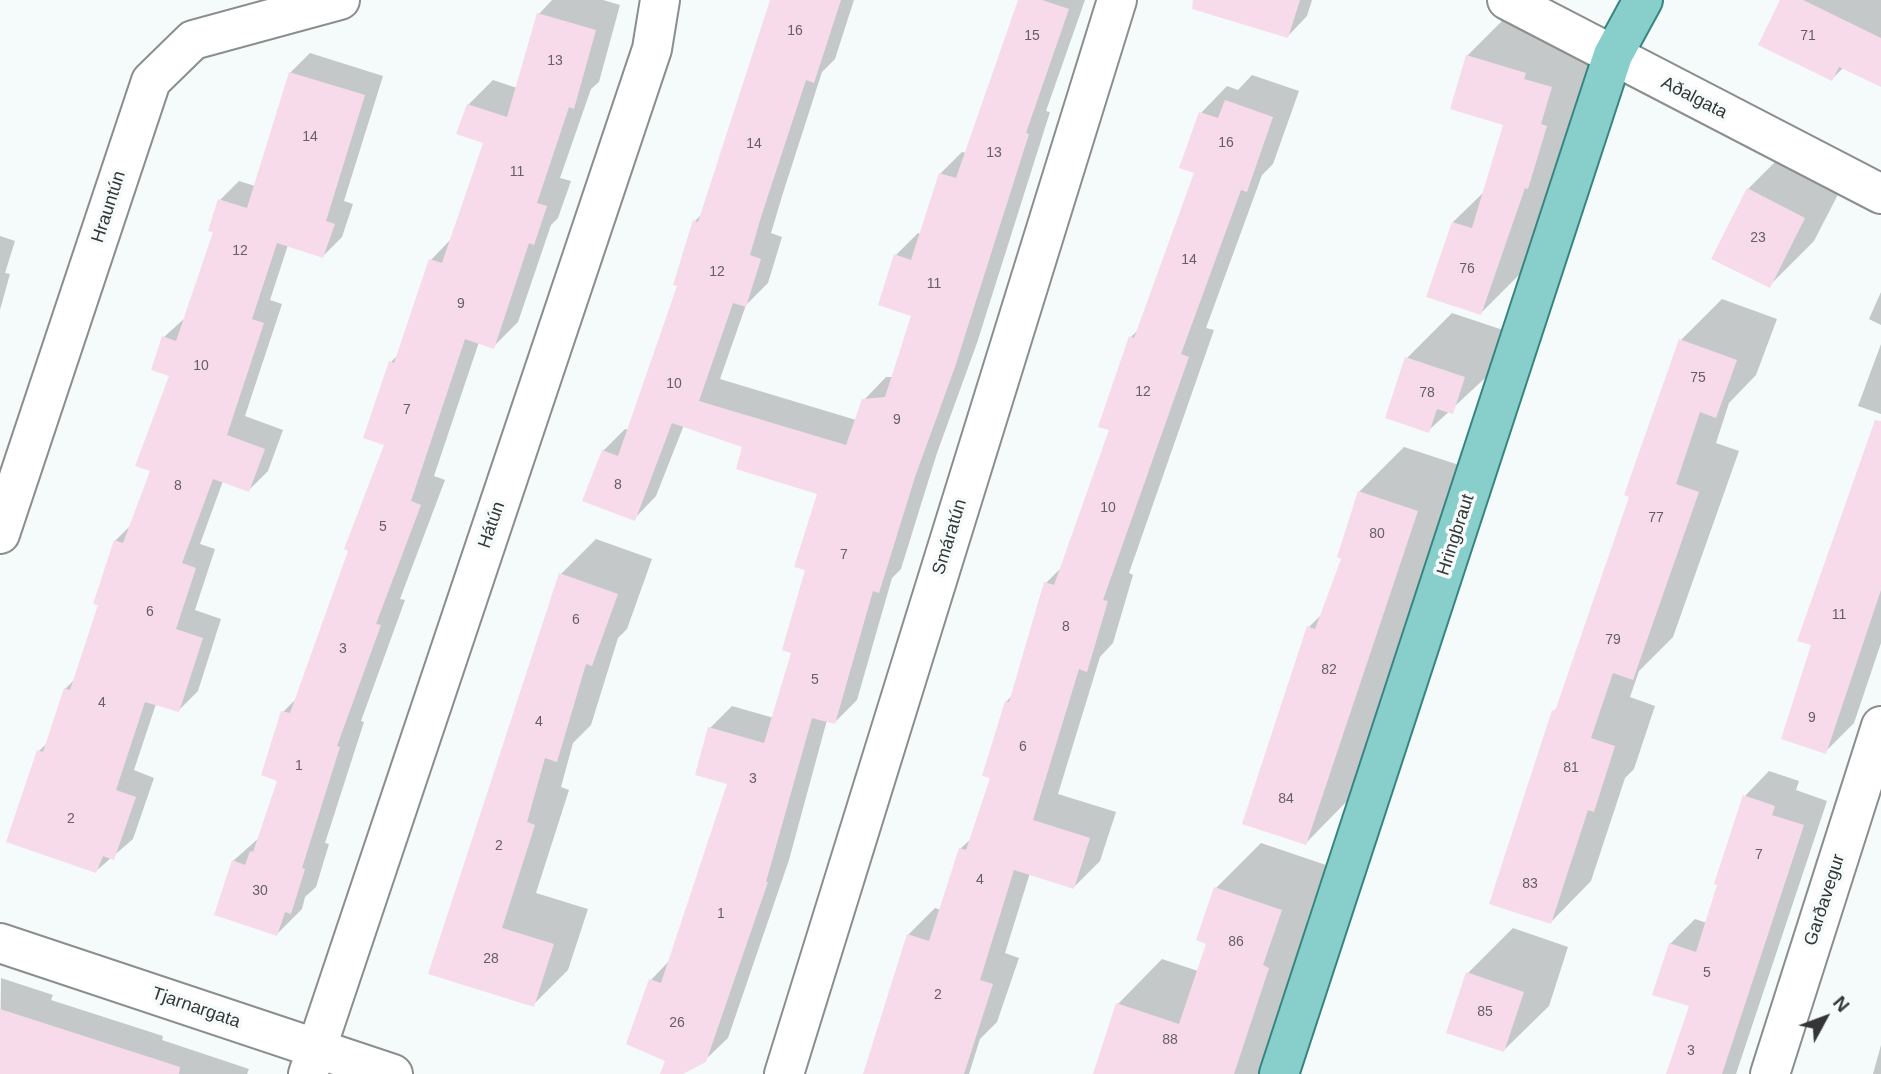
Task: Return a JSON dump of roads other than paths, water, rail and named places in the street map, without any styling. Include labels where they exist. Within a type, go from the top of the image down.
[{"type":"main road","name":"Hringbraut","points":[[1279,1074],[1613,55],[1643,0]]},
{"type":"street","name":"Hrauntún","points":[[0,534],[151,81],[192,40],[340,0]]},
{"type":"street","name":"Hátún","points":[[312,1061],[652,49],[660,0]]},
{"type":"street","name":"Smáratún","points":[[784,1074],[1117,0]]},
{"type":"street","name":"Aðalgata","points":[[1507,0],[1881,194]]},
{"type":"street","name":"Garðavegur","points":[[1770,1074],[1881,726]]},
{"type":"street","name":"Tjarnargata","points":[[0,943],[312,1061],[393,1074]]}]
